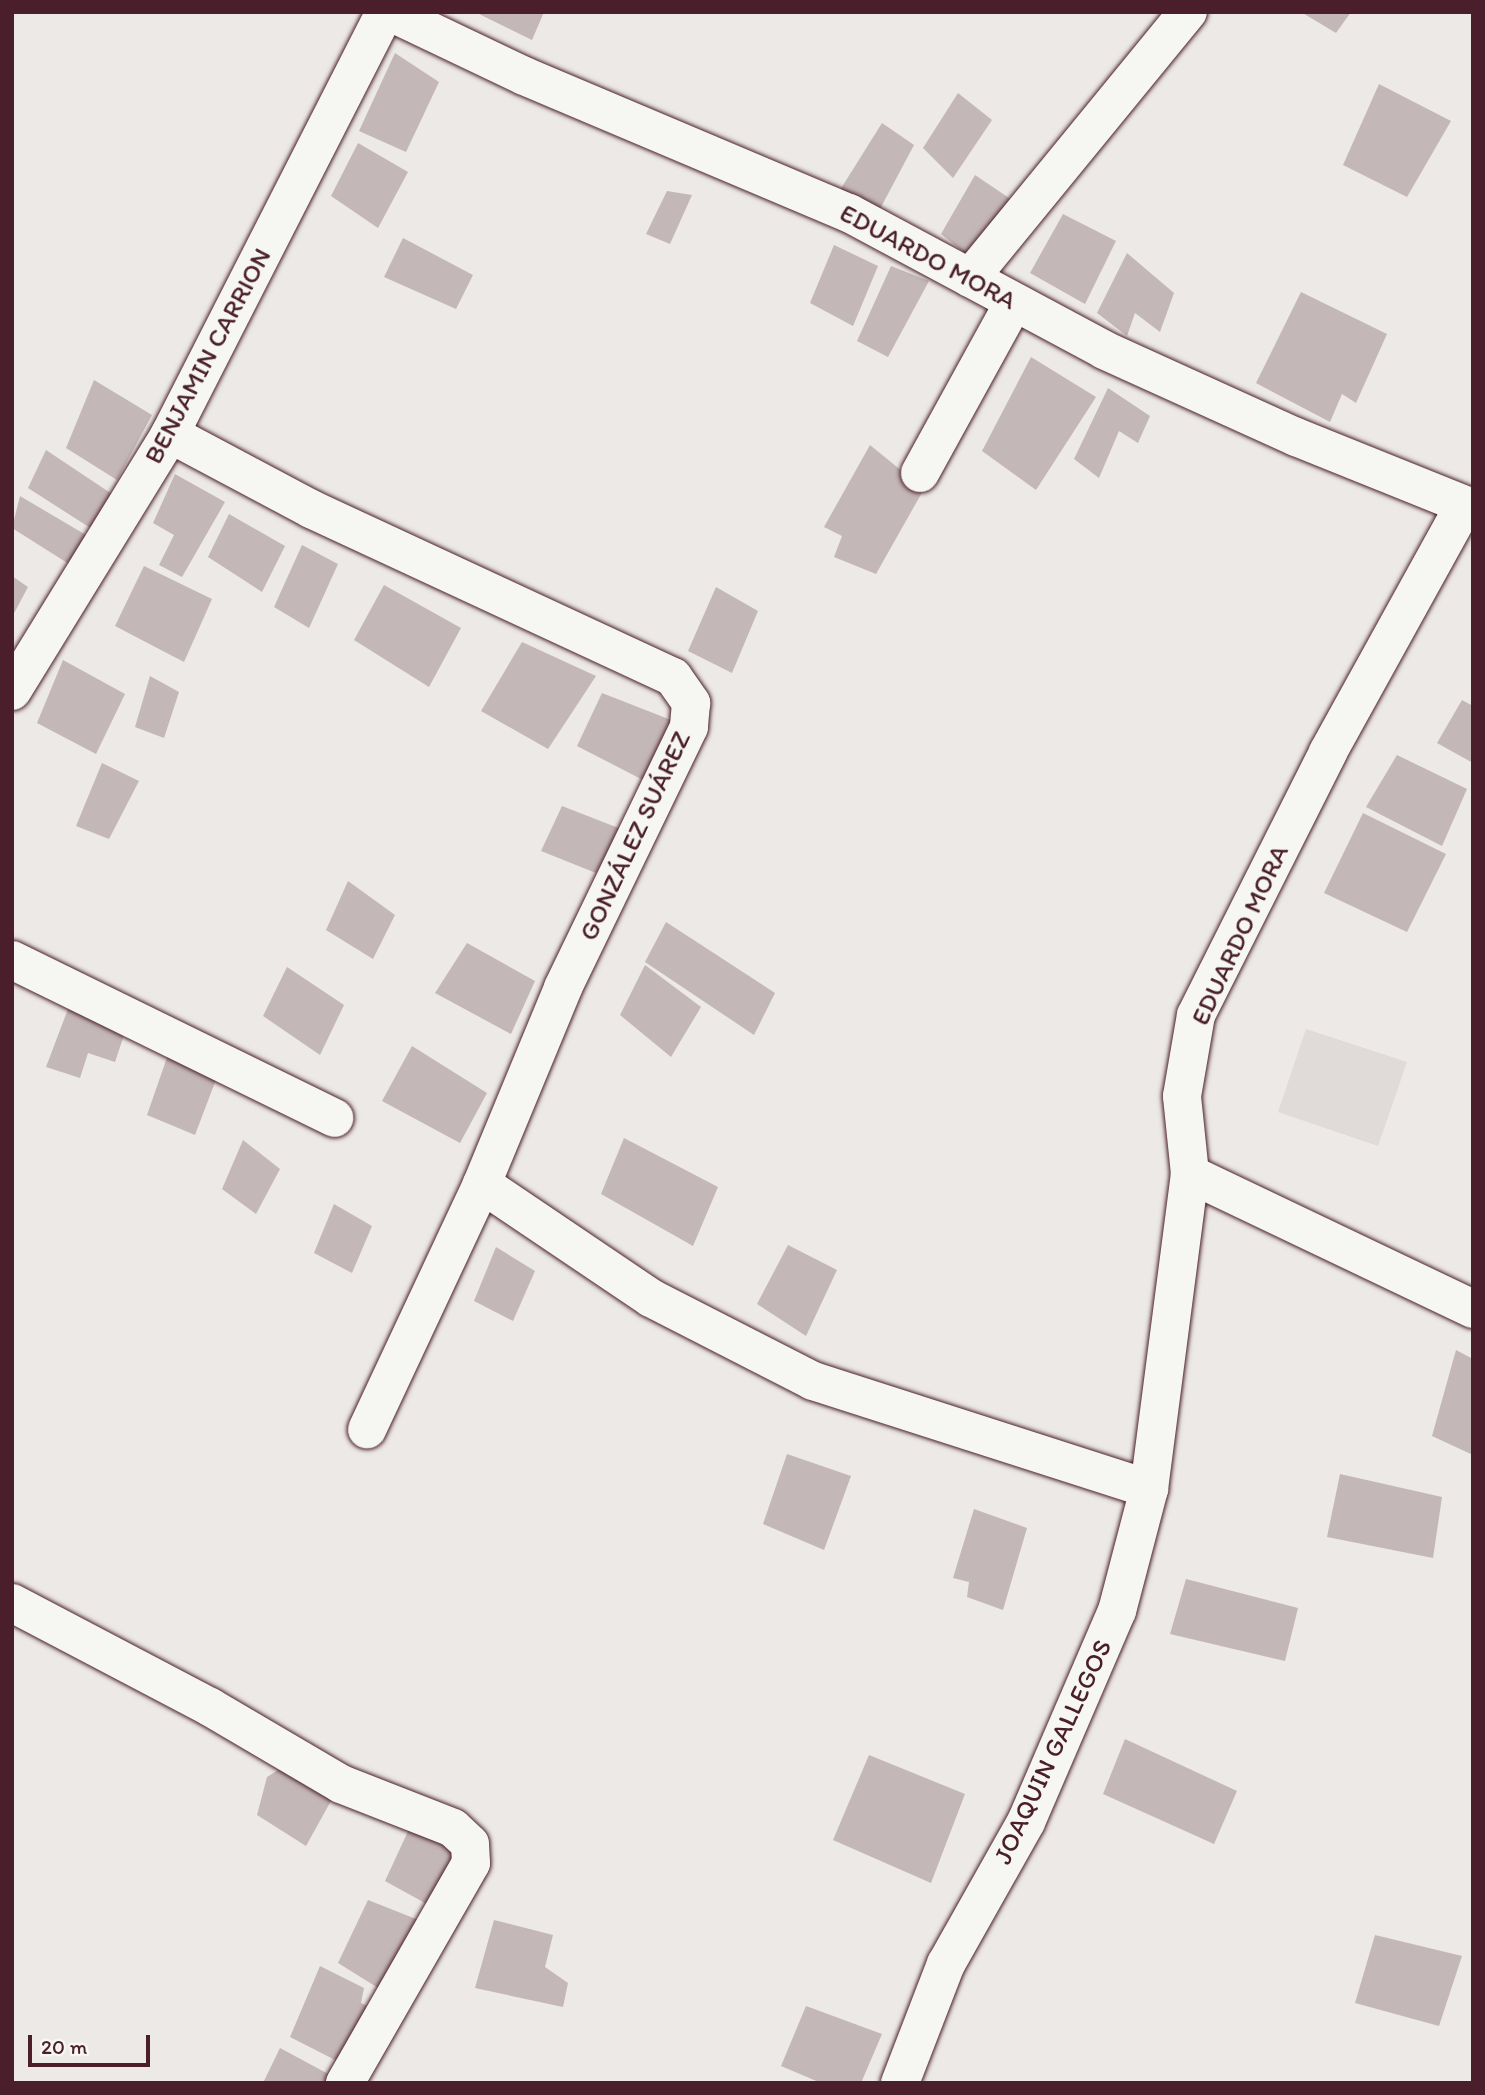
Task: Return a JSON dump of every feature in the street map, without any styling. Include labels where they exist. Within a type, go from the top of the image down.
[{"type":"street","name":"EDUARDO MORA","points":[[388,12],[524,76],[849,213],[1116,356],[1468,507],[1328,752],[1196,1015],[1182,1096],[1190,1174],[1149,1489]]},
{"type":"street","name":"BENJAMIN CARRION","points":[[12,691],[170,434],[388,12]]},
{"type":"street","points":[[970,278],[1188,12]]},
{"type":"street","points":[[920,473],[1014,302]]},
{"type":"street","name":"GONZÁLEZ SUÁREZ","points":[[170,434],[311,509],[673,677],[691,703],[689,727],[563,988],[482,1184],[367,1429]]},
{"type":"street","points":[[12,960],[334,1118]]},
{"type":"street","points":[[1190,1174],[1473,1309]]},
{"type":"street","points":[[482,1184],[651,1298],[813,1381],[1149,1489]]},
{"type":"street","name":"JOAQUIN GALLEGOS","points":[[900,2083],[946,1964],[1026,1822],[1117,1611],[1149,1489]]},
{"type":"street","points":[[12,1603],[210,1707],[341,1784],[453,1828],[470,1844],[471,1863],[345,2083]]},
{"type":"shaded area","points":[[1306,1029],[1407,1062],[1378,1146],[1278,1112]]},
{"type":"building","points":[[475,12],[544,12],[532,40]]},
{"type":"building","points":[[1301,12],[1351,12],[1336,33]]},
{"type":"building","points":[[395,53],[439,82],[406,152],[359,131]]},
{"type":"building","points":[[1379,84],[1451,121],[1407,197],[1343,165]]},
{"type":"building","points":[[958,93],[992,120],[953,178],[923,148]]},
{"type":"building","points":[[882,123],[914,145],[880,209],[840,190]]},
{"type":"building","points":[[358,143],[408,172],[378,228],[331,196]]},
{"type":"building","points":[[975,175],[1012,200],[972,259],[941,234]]},
{"type":"building","points":[[667,191],[692,195],[670,244],[646,234]]},
{"type":"building","points":[[1063,214],[1116,241],[1085,304],[1030,273]]},
{"type":"building","points":[[403,238],[473,275],[456,309],[384,277]]},
{"type":"building","points":[[834,245],[878,266],[853,326],[810,303]]},
{"type":"building","points":[[1127,253],[1174,293],[1160,332],[1135,313],[1127,336],[1097,313]]},
{"type":"building","points":[[891,266],[929,281],[888,357],[857,341]]},
{"type":"building","points":[[1301,292],[1387,334],[1356,403],[1342,394],[1330,422],[1256,383]]},
{"type":"building","points":[[1031,357],[1096,397],[1036,490],[982,451]]},
{"type":"building","points":[[94,380],[152,415],[117,480],[66,448]]},
{"type":"building","points":[[1108,388],[1150,416],[1138,443],[1119,431],[1099,478],[1074,459]]},
{"type":"building","points":[[870,445],[924,489],[876,574],[834,557],[842,536],[824,527]]},
{"type":"building","points":[[46,450],[112,494],[92,529],[28,488]]},
{"type":"building","points":[[175,474],[225,502],[182,577],[159,565],[174,535],[153,523]]},
{"type":"building","points":[[20,496],[86,535],[69,564],[12,528]]},
{"type":"building","points":[[229,514],[285,546],[262,592],[208,557]]},
{"type":"building","points":[[302,545],[338,564],[309,628],[274,607]]},
{"type":"building","points":[[144,566],[212,599],[184,662],[115,626]]},
{"type":"building","points":[[12,576],[28,587],[12,617]]},
{"type":"building","points":[[384,585],[461,628],[429,687],[354,640]]},
{"type":"building","points":[[716,587],[758,611],[732,673],[688,651]]},
{"type":"building","points":[[522,642],[596,676],[548,749],[481,711]]},
{"type":"building","points":[[63,660],[125,694],[96,754],[37,723]]},
{"type":"building","points":[[150,676],[179,692],[164,738],[135,727]]},
{"type":"building","points":[[602,693],[671,720],[645,781],[577,746]]},
{"type":"building","points":[[1462,700],[1473,706],[1473,763],[1437,743]]},
{"type":"building","points":[[1397,755],[1467,789],[1442,846],[1366,807]]},
{"type":"building","points":[[102,763],[139,781],[109,839],[76,826]]},
{"type":"building","points":[[562,806],[621,829],[596,873],[541,851]]},
{"type":"building","points":[[1363,813],[1446,854],[1407,932],[1324,893]]},
{"type":"building","points":[[348,881],[395,915],[373,959],[326,930]]},
{"type":"building","points":[[666,922],[775,993],[754,1035],[645,962]]},
{"type":"building","points":[[467,943],[535,981],[511,1034],[435,993]]},
{"type":"building","points":[[645,965],[701,1007],[671,1057],[620,1015]]},
{"type":"building","points":[[287,967],[344,1005],[320,1055],[263,1016]]},
{"type":"building","points":[[68,1009],[124,1035],[115,1062],[88,1053],[80,1078],[46,1067]]},
{"type":"building","points":[[171,1046],[220,1069],[195,1135],[147,1115]]},
{"type":"building","points":[[412,1046],[487,1093],[460,1143],[382,1101]]},
{"type":"building","points":[[624,1138],[718,1187],[693,1246],[601,1194]]},
{"type":"building","points":[[243,1140],[280,1169],[256,1214],[222,1189]]},
{"type":"building","points":[[334,1204],[372,1226],[352,1273],[314,1253]]},
{"type":"building","points":[[788,1245],[837,1270],[806,1336],[757,1304]]},
{"type":"building","points":[[496,1247],[535,1271],[513,1321],[474,1301]]},
{"type":"building","points":[[1456,1350],[1473,1359],[1473,1455],[1432,1436]]},
{"type":"building","points":[[787,1454],[851,1476],[824,1550],[763,1524]]},
{"type":"building","points":[[1340,1474],[1442,1497],[1433,1558],[1327,1537]]},
{"type":"building","points":[[974,1509],[1027,1528],[1003,1610],[967,1597],[969,1582],[953,1578]]},
{"type":"building","points":[[1186,1579],[1298,1608],[1285,1661],[1170,1634]]},
{"type":"building","points":[[1125,1739],[1237,1791],[1214,1844],[1103,1794]]},
{"type":"building","points":[[869,1755],[965,1794],[931,1883],[833,1840]]},
{"type":"building","points":[[286,1765],[337,1790],[306,1846],[257,1815],[267,1777]]},
{"type":"building","points":[[410,1827],[448,1838],[458,1862],[434,1908],[385,1881]]},
{"type":"building","points":[[368,1900],[421,1921],[383,1991],[338,1963]]},
{"type":"building","points":[[494,1920],[553,1935],[545,1967],[568,1983],[563,2007],[475,1988]]},
{"type":"building","points":[[1375,1935],[1462,1956],[1439,2026],[1355,2003]]},
{"type":"building","points":[[320,1966],[364,1988],[361,2003],[372,2008],[343,2064],[290,2037]]},
{"type":"building","points":[[806,2006],[882,2034],[861,2083],[821,2083],[781,2066]]},
{"type":"building","points":[[280,2048],[332,2076],[329,2083],[263,2083]]}]
